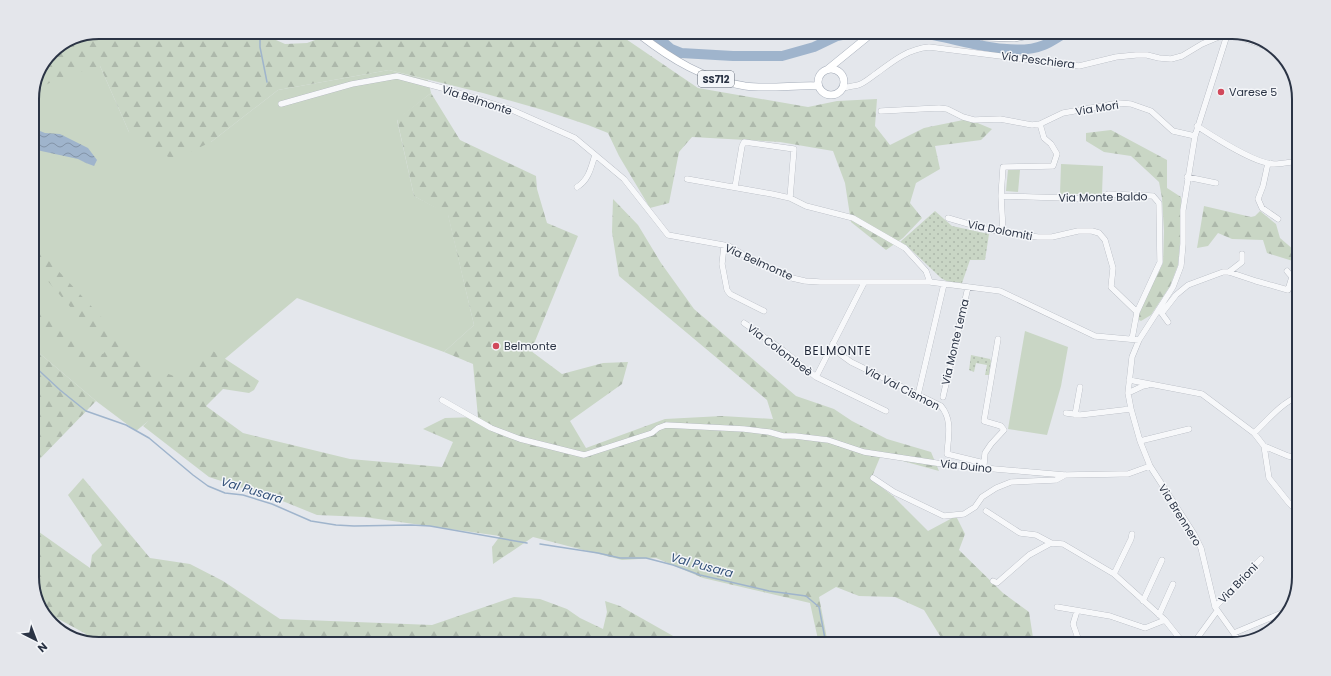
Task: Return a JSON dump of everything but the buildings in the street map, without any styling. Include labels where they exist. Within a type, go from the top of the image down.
[{"type":"main road","name":"Via Peschiera","points":[[646,39],[675,60],[702,75],[723,81],[746,86],[818,86],[823,92],[830,95],[837,93],[843,85]]},
{"type":"main road","name":"SS712","points":[[845,54],[864,39]]},
{"type":"main road","name":"Via Peschiera","points":[[804,85],[819,77],[845,54]]},
{"type":"main road","points":[[843,85],[841,74],[845,54]]},
{"type":"main road","points":[[827,69],[835,70],[841,74]]},
{"type":"main road","points":[[818,86],[819,77]]},
{"type":"street","name":"Via Peschiera","points":[[843,85],[857,85],[869,79],[903,54],[929,47],[1079,66],[1116,57],[1136,55],[1147,55],[1171,59],[1182,56],[1213,39]]},
{"type":"street","name":"Via Brennero","points":[[1226,39],[1195,136],[1187,177],[1183,210],[1183,244],[1181,266],[1173,287],[1161,311],[1140,340],[1132,357],[1128,393],[1140,441],[1150,466],[1194,534],[1201,548],[1216,609],[1236,636]]},
{"type":"street","name":"Via Belmonte","points":[[280,104],[352,84],[397,76],[446,89],[512,110],[575,138],[624,179],[668,235],[729,246],[752,260],[792,278],[805,281],[930,282],[1000,292],[1096,336],[1140,340]]},
{"type":"street","name":"Via Mori","points":[[881,112],[939,108],[947,109],[963,117],[974,120],[1000,119],[1032,125],[1040,124],[1063,113],[1119,104],[1131,104],[1150,111],[1173,131],[1195,136]]},
{"type":"street","points":[[1003,231],[1001,196],[1003,167],[1053,166],[1057,154],[1051,144],[1044,138],[1040,124]]},
{"type":"street","points":[[1197,126],[1228,145],[1268,163],[1273,164],[1292,162]]},
{"type":"street","points":[[735,187],[744,142],[794,149],[790,198]]},
{"type":"street","points":[[577,187],[584,183],[595,155]]},
{"type":"street","points":[[1268,163],[1263,186],[1258,199],[1262,208],[1278,219]]},
{"type":"street","points":[[1187,177],[1216,183]]},
{"type":"street","points":[[687,179],[790,198],[806,206],[853,218],[905,248],[926,271],[930,282]]},
{"type":"street","name":"Via Monte Baldo","points":[[1001,196],[1100,198],[1108,194],[1152,196],[1159,203],[1160,262],[1136,312]]},
{"type":"street","name":"Via Dolomiti","points":[[948,218],[989,230],[1038,237],[1078,231],[1092,231],[1099,234],[1105,240],[1114,268],[1111,287],[1136,312]]},
{"type":"street","points":[[724,246],[722,264],[727,290],[730,294],[764,311]]},
{"type":"street","points":[[1229,272],[1242,262],[1242,254]]},
{"type":"street","points":[[1168,322],[1161,311],[1188,285],[1223,272],[1229,272],[1288,290],[1292,277],[1287,271]]},
{"type":"street","name":"Via Colombeè","points":[[816,377],[864,282]]},
{"type":"street","points":[[918,395],[944,284]]},
{"type":"street","name":"Via Monte Lema","points":[[943,397],[968,287]]},
{"type":"street","points":[[1132,339],[1136,312]]},
{"type":"street","name":"Via Colombeè","points":[[744,323],[784,351],[816,377],[886,411]]},
{"type":"street","points":[[984,466],[985,453],[1004,430],[1002,426],[984,421],[998,338]]},
{"type":"street","name":"Via Val Cismon","points":[[833,343],[840,354],[850,362],[941,406],[949,420],[947,454],[984,466]]},
{"type":"street","points":[[1129,380],[1205,395],[1254,433],[1264,446],[1269,478],[1292,506]]},
{"type":"street","points":[[1128,393],[1143,386],[1150,385]]},
{"type":"street","points":[[1075,414],[1080,387]]},
{"type":"street","points":[[1254,433],[1279,408],[1292,399]]},
{"type":"street","name":"Via Duino","points":[[442,400],[490,428],[520,440],[584,455],[652,433],[658,428],[666,425],[744,429],[769,432],[783,436],[828,440],[864,452],[948,465],[984,466],[1065,475],[1128,474],[1150,466]]},
{"type":"street","points":[[1066,413],[1080,415],[1131,409]]},
{"type":"street","points":[[1140,441],[1189,429]]},
{"type":"street","points":[[1264,446],[1292,457]]},
{"type":"street","points":[[1102,478],[1116,478],[1128,474]]},
{"type":"street","points":[[873,478],[894,492],[944,516],[964,514],[975,507],[982,497],[996,488],[1011,482],[1056,480],[1065,475]]},
{"type":"street","points":[[1074,479],[1080,475]]},
{"type":"street","points":[[986,511],[1020,533],[1036,534],[1051,543],[1064,544],[1114,574],[1165,620],[1178,637]]},
{"type":"street","points":[[1114,574],[1132,539],[1132,534]]},
{"type":"street","points":[[993,581],[997,582],[1029,555],[1051,543]]},
{"type":"street","name":"Via Brioni","points":[[1198,637],[1216,609],[1261,559]]},
{"type":"street","points":[[1143,601],[1162,560]]},
{"type":"street","points":[[1159,615],[1173,584]]},
{"type":"street","points":[[1057,607],[1110,616],[1144,628],[1165,620]]},
{"type":"street","points":[[1078,611],[1073,624],[1078,637]]},
{"type":"street","points":[[1234,633],[1279,614]]},
{"type":"green space","points":[[274,39],[285,44],[307,43],[318,39],[626,39],[698,88],[808,107],[837,101],[877,99],[875,126],[890,145],[924,128],[968,119],[992,129],[981,140],[935,146],[940,169],[916,183],[910,203],[922,218],[903,238],[886,250],[851,222],[845,183],[833,151],[780,142],[692,137],[679,152],[669,203],[650,208],[619,156],[608,133],[543,110],[483,93],[389,70],[278,90],[211,142],[173,160],[129,132],[100,66],[56,79],[40,89],[45,72],[57,57],[66,49],[87,40]]},
{"type":"green space","points":[[59,55],[100,66],[129,132],[211,142],[278,90],[389,70],[428,80],[431,93],[397,120],[414,196],[448,214],[474,325],[444,352],[297,298],[136,431],[96,401],[39,353],[39,95],[45,72],[57,57]]},
{"type":"green space","points":[[431,93],[460,140],[536,176],[537,189],[547,223],[578,236],[531,351],[562,374],[603,363],[628,362],[622,384],[570,421],[586,448],[665,419],[722,416],[773,419],[767,400],[619,276],[612,232],[613,199],[638,225],[661,263],[694,309],[796,396],[834,409],[852,421],[887,439],[931,452],[939,471],[881,455],[871,479],[893,496],[928,531],[956,516],[965,534],[959,550],[1003,593],[1029,612],[1033,637],[941,637],[924,610],[895,597],[859,596],[836,587],[819,597],[827,637],[817,637],[810,603],[703,578],[656,558],[622,560],[533,537],[493,564],[492,547],[500,536],[364,517],[317,515],[285,502],[209,477],[143,426],[148,421],[39,330],[39,302],[94,353],[103,354],[107,349],[39,271],[39,250],[133,351],[154,369],[174,376],[190,366],[210,349],[259,381],[254,390],[249,393],[223,389],[206,406],[243,433],[350,459],[442,467],[453,442],[423,429],[445,418],[478,417],[473,364],[444,352],[474,325],[448,215],[414,196],[397,119]]},
{"type":"green space","points":[[1111,130],[1167,160],[1167,188],[1181,197],[1178,265],[1170,286],[1151,315],[1141,321],[1139,320],[1139,312],[1163,263],[1164,231],[1162,198],[1159,182],[1131,156],[1104,152],[1086,141],[1086,133]]},
{"type":"green space","points":[[1061,164],[1103,166],[1102,194],[1060,194]]},
{"type":"green space","points":[[1008,170],[1020,170],[1018,192],[1006,191]]},
{"type":"green space","points":[[1204,206],[1251,217],[1255,216],[1260,211],[1276,224],[1280,238],[1292,248],[1292,261],[1267,253],[1263,240],[1232,239],[1218,233],[1208,246],[1197,248]]},
{"type":"green space","points":[[935,211],[952,226],[989,234],[985,260],[970,260],[962,283],[948,282],[941,278],[907,246],[900,242]]},
{"type":"green space","points":[[1025,331],[1068,347],[1061,386],[1047,435],[1008,429]]},
{"type":"green space","points":[[39,353],[96,401],[39,460]]},
{"type":"green space","points":[[971,355],[990,359],[989,375],[985,375],[987,365],[976,363],[974,372],[969,370]]},
{"type":"green space","points":[[83,478],[150,558],[190,564],[223,581],[280,619],[432,625],[514,597],[540,599],[567,609],[580,618],[603,629],[607,612],[605,601],[620,606],[675,637],[99,637],[86,635],[86,634],[53,616],[45,604],[40,589],[39,532],[90,568],[92,555],[102,545],[68,495]]},
{"type":"water","points":[[39,130],[45,133],[60,134],[88,148],[97,160],[94,166],[78,159],[39,151]]},
{"type":"waterway","points":[[260,39],[260,47],[267,82]]},
{"type":"waterway","points":[[660,39],[671,49],[681,53],[733,56],[782,56],[814,47],[831,39]]},
{"type":"waterway","points":[[952,39],[983,46],[1016,50],[1031,49],[1044,45],[1055,39]]},
{"type":"waterway","name":"Val Pusara","points":[[39,370],[86,411],[126,425],[149,438],[208,486],[225,493],[243,495],[272,504],[311,521],[354,526],[430,526],[527,543]]},
{"type":"waterway","name":"Val Pusara","points":[[540,544],[620,558],[646,558],[673,565],[700,575],[769,591],[806,596],[819,607],[825,637]]},
{"type":"place","name":"Varese 5","points":[[1221,92]]},
{"type":"place","name":"Belmonte","points":[[496,346]]},
{"type":"district","name":"BELMONTE","points":[[838,350]]}]
